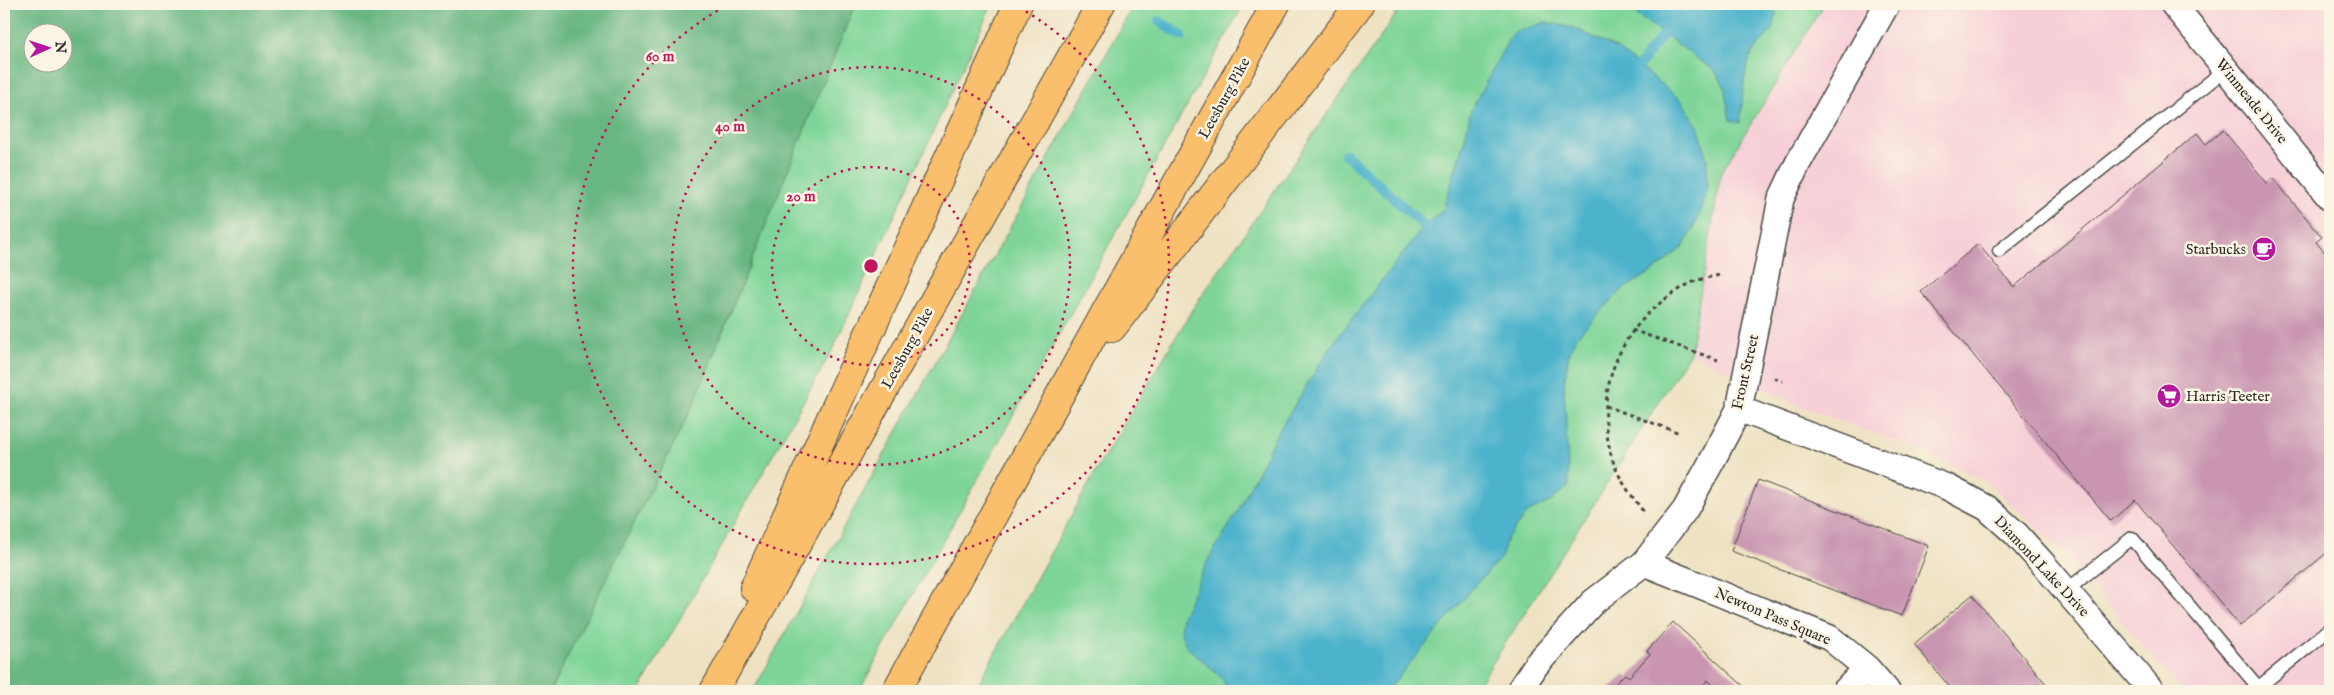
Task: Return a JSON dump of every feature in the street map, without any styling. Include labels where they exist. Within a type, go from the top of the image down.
[{"type":"highway","points":[[707,691],[1018,4]]},
{"type":"highway","name":"Leesburg Pike","points":[[714,691],[1101,4]]},
{"type":"highway","name":"Leesburg Pike","points":[[896,691],[1276,4]]},
{"type":"highway","points":[[1055,403],[1360,4]]},
{"type":"street","name":"Front Street","points":[[1518,691],[1536,665],[1592,602],[1644,563],[1685,510],[1739,409],[1781,199],[1798,163],[1887,4]]},
{"type":"street","name":"Winmeade Drive","points":[[2173,4],[2330,198]]},
{"type":"street","name":"Diamond Lake Drive","points":[[1739,409],[1947,487],[1987,508],[2016,534],[2152,691]]},
{"type":"street","name":"Newton Pass Square","points":[[1644,563],[1830,638],[1867,668],[1887,691]]},
{"type":"street","points":[[1845,691],[1867,668]]},
{"type":"lane","points":[[1998,251],[2226,69]]},
{"type":"lane","points":[[2066,590],[2132,538],[2256,689],[2330,629]]},
{"type":"path","points":[[1643,511],[1624,485],[1613,460],[1606,430],[1608,388],[1616,357],[1632,330],[1650,312],[1692,282],[1720,275]]},
{"type":"path","points":[[1632,330],[1706,357],[1748,368],[1783,381]]},
{"type":"path","points":[[1606,406],[1680,433]]},
{"type":"shaded area","points":[[1824,4],[2330,4],[2330,691],[2182,691],[2061,550],[1987,482],[1922,451],[1802,407],[1690,353],[1721,173]]},
{"type":"green space","points":[[4,4],[855,4],[693,405],[550,691],[4,691]]},
{"type":"green space","points":[[855,4],[992,4],[832,351],[639,691],[550,691],[693,405]]},
{"type":"green space","points":[[1134,4],[1244,4],[859,691],[753,691]]},
{"type":"green space","points":[[1403,4],[1824,4],[1721,173],[1690,353],[1475,691],[974,691],[1097,469],[1194,307]]},
{"type":"water","points":[[1622,4],[1769,4],[1776,12],[1774,26],[1752,54],[1746,69],[1740,123],[1730,120],[1724,86],[1716,72]]},
{"type":"water","points":[[1546,22],[1574,28],[1618,49],[1681,100],[1699,128],[1707,160],[1707,191],[1697,221],[1683,247],[1655,270],[1622,290],[1575,338],[1569,354],[1564,385],[1569,486],[1551,501],[1527,513],[1507,538],[1501,558],[1478,582],[1387,691],[1227,691],[1223,679],[1187,647],[1180,631],[1182,617],[1209,558],[1237,513],[1276,435],[1331,346],[1424,226],[1443,210],[1465,138],[1471,110],[1509,39],[1515,32]]},
{"type":"building","name":"Harris Teeter","points":[[2223,130],[2267,183],[2273,178],[2322,237],[2316,242],[2330,259],[2330,550],[2240,626],[2135,500],[2111,521],[1921,292],[1978,244],[2014,287],[2197,133],[2206,144]]},
{"type":"building","points":[[1758,480],[1929,546],[1902,616],[1731,551]]},
{"type":"building","points":[[1972,595],[2052,691],[1953,691],[1914,644]]},
{"type":"building","points":[[1673,622],[1749,691],[1719,691],[1708,680],[1697,691],[1608,691],[1625,674],[1629,677],[1650,654],[1647,651]]},
{"type":"waterway","points":[[1159,21],[1182,36]]},
{"type":"waterway","points":[[1638,67],[1663,34]]},
{"type":"waterway","points":[[1345,154],[1424,226]]},
{"type":"place","name":"Starbucks","points":[[2264,249]]},
{"type":"place","name":"Harris Teeter","points":[[2169,396]]}]
